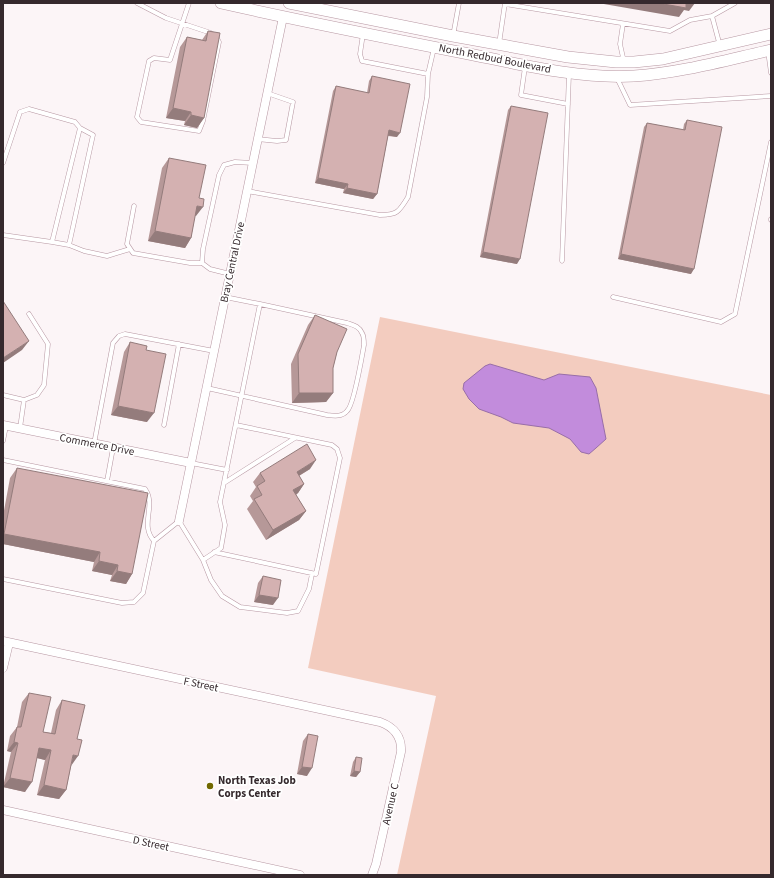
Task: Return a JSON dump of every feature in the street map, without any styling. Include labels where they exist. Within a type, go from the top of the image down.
[{"type":"street","name":"North Redbud Boulevard","points":[[221,3],[363,34],[569,72],[620,76],[669,72],[769,50]]},
{"type":"street","name":"Bray Central Drive","points":[[179,521],[248,191],[252,163],[285,3]]},
{"type":"street","name":"North Redbud Boulevard","points":[[289,3],[448,35],[589,60],[634,62],[663,59],[771,34]]},
{"type":"street","points":[[437,48],[448,35]]},
{"type":"street","points":[[620,76],[624,62]]},
{"type":"street","name":"Commerce Drive","points":[[4,425],[191,463]]},
{"type":"street","points":[[3,668],[6,642]]},
{"type":"street","name":"F Street","points":[[6,642],[380,722],[389,726],[397,733]]},
{"type":"street","name":"Avenue C","points":[[372,875],[376,864],[401,752],[401,742],[397,733]]},
{"type":"street","name":"D Street","points":[[3,810],[300,875]]},
{"type":"lane","points":[[137,3],[181,24],[215,34],[219,42],[203,121],[199,131],[141,122],[137,117],[149,60],[154,58],[170,60],[181,24],[189,3]]},
{"type":"lane","points":[[448,35],[459,3]]},
{"type":"lane","points":[[499,44],[505,3],[670,31],[690,20],[712,16],[735,3]]},
{"type":"lane","points":[[712,16],[720,46]]},
{"type":"lane","points":[[623,24],[620,44],[624,62]]},
{"type":"lane","points":[[363,34],[360,54],[362,61],[428,74]]},
{"type":"lane","points":[[248,191],[380,215],[392,215],[400,210],[408,197],[427,97],[428,74],[437,48]]},
{"type":"lane","points":[[769,50],[771,73]]},
{"type":"lane","points":[[525,64],[521,96],[568,104]]},
{"type":"lane","points":[[562,260],[569,72]]},
{"type":"lane","points":[[620,76],[630,105],[771,96]]},
{"type":"lane","points":[[257,139],[277,141],[286,140],[293,102],[267,93]]},
{"type":"lane","points":[[3,164],[20,112],[29,109],[74,122],[80,128],[94,135],[69,245]]},
{"type":"lane","points":[[52,242],[80,128]]},
{"type":"lane","points":[[613,297],[721,322],[735,314],[771,142]]},
{"type":"lane","points":[[202,263],[203,249],[219,175],[224,165],[235,162],[252,163]]},
{"type":"lane","points":[[134,206],[128,244],[133,253],[190,263],[202,263],[210,269],[230,274]]},
{"type":"lane","points":[[3,235],[69,245],[84,251],[107,256],[130,249]]},
{"type":"lane","points":[[206,387],[335,416],[343,415],[348,411],[353,398],[364,343],[362,333],[357,327],[347,323],[225,297]]},
{"type":"lane","points":[[203,560],[221,548],[225,525],[220,502],[260,304]]},
{"type":"lane","points":[[3,395],[24,400],[37,395],[44,385],[48,344],[29,314]]},
{"type":"lane","points":[[94,444],[113,343],[119,336],[125,334],[214,351]]},
{"type":"lane","points":[[164,425],[179,344]]},
{"type":"lane","points":[[20,428],[24,400]]},
{"type":"lane","points":[[3,441],[4,425]]},
{"type":"lane","points":[[214,552],[316,574],[340,458],[339,452],[332,445],[236,425]]},
{"type":"lane","points":[[224,483],[295,437]]},
{"type":"lane","points":[[107,481],[113,447]]},
{"type":"lane","points":[[3,460],[145,489],[149,494],[150,501],[148,531],[154,541]]},
{"type":"lane","points":[[191,463],[227,470]]},
{"type":"lane","points":[[3,579],[122,603],[134,602],[143,593],[154,541],[179,521],[203,560],[210,580],[222,596],[240,607],[287,613],[298,611],[309,589],[312,574]]},
{"type":"shaded area","points":[[380,317],[771,395],[771,875],[397,875],[436,696],[308,668]]},
{"type":"shaded area","points":[[490,364],[544,380],[559,374],[590,377],[596,388],[606,439],[589,454],[581,452],[570,439],[549,428],[513,423],[479,409],[469,399],[463,389],[464,383],[485,366]]},
{"type":"building","points":[[658,3],[686,3],[686,8]]},
{"type":"building","points":[[208,31],[220,33],[204,118],[191,115],[191,112],[173,108],[187,37],[206,41]]},
{"type":"building","points":[[372,76],[410,84],[400,133],[389,130],[377,194],[347,188],[348,184],[318,178],[336,86],[369,93]]},
{"type":"building","points":[[511,106],[548,113],[520,259],[483,252]]},
{"type":"building","points":[[687,120],[722,127],[694,269],[621,254],[647,123],[685,130]]},
{"type":"building","points":[[169,158],[206,165],[199,198],[204,199],[203,207],[197,206],[191,238],[155,231]]},
{"type":"building","points":[[3,301],[29,341],[3,358]]},
{"type":"building","points":[[315,315],[347,329],[337,352],[333,368],[333,393],[299,393],[298,354]]},
{"type":"building","points":[[130,342],[147,346],[146,350],[166,354],[154,413],[118,406]]},
{"type":"building","points":[[307,444],[316,460],[297,472],[304,484],[293,490],[306,511],[273,530],[254,499],[262,495],[257,486],[265,481],[260,473]]},
{"type":"building","points":[[17,468],[148,493],[132,574],[117,571],[118,565],[99,561],[100,552],[4,534]]},
{"type":"building","points":[[263,576],[281,580],[278,598],[259,595]]},
{"type":"building","points":[[29,693],[51,697],[43,732],[55,734],[62,700],[85,705],[77,739],[82,740],[78,756],[73,755],[66,790],[44,785],[51,750],[39,748],[32,782],[10,778],[18,743],[14,742],[17,727],[21,727]]},
{"type":"building","points":[[308,734],[318,736],[312,768],[302,767]]},
{"type":"building","points":[[356,757],[362,758],[360,772],[354,771]]},
{"type":"place","name":"North Texas Job Corps Center","points":[[210,786]]}]
